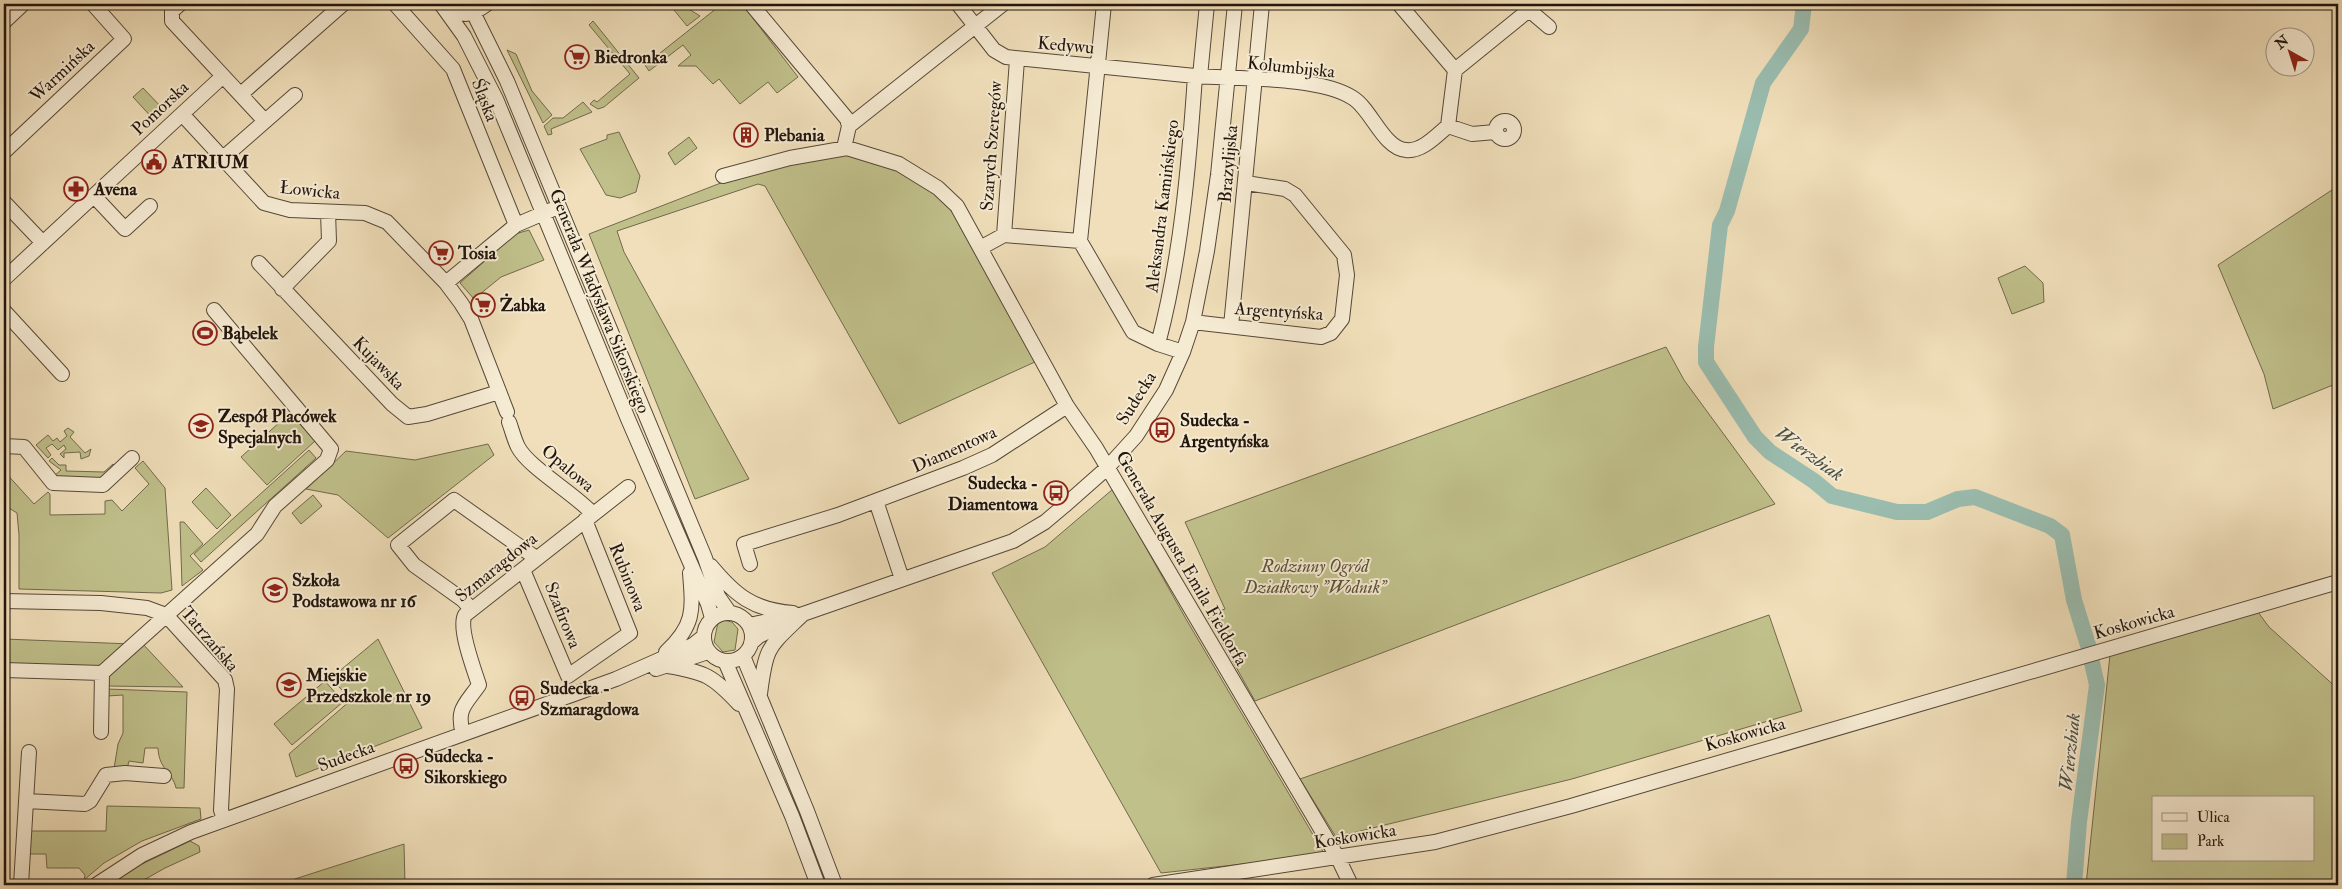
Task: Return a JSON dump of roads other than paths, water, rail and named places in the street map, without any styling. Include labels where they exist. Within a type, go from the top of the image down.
[{"type":"street","points":[[4,22],[23,4]]},
{"type":"street","name":"Warmińska","points":[[4,152],[124,38],[94,4]]},
{"type":"street","points":[[180,4],[172,12],[172,21],[264,120]]},
{"type":"street","points":[[241,94],[343,4]]},
{"type":"street","name":"Śląska","points":[[395,4],[453,69],[516,225]]},
{"type":"street","points":[[442,6],[461,15],[471,9],[487,4]]},
{"type":"street","name":"Kedywu","points":[[958,4],[994,50],[1006,58],[1197,76]]},
{"type":"street","points":[[844,148],[849,126],[1003,4]]},
{"type":"street","points":[[1104,4],[1080,241],[1133,332],[1158,344],[1183,352]]},
{"type":"street","name":"Aleksandra Kamińskiego","points":[[1158,344],[1167,309],[1186,177],[1207,4]]},
{"type":"street","name":"Sudecka","points":[[751,643],[759,636],[804,614],[1005,544],[1028,533],[1058,512],[1107,468],[1146,421],[1166,390],[1194,322],[1213,208],[1235,4]]},
{"type":"street","name":"Brazylijska","points":[[1231,326],[1262,4]]},
{"type":"street","points":[[1400,4],[1455,70]]},
{"type":"street","points":[[754,5],[843,115],[849,126]]},
{"type":"street","name":"Generała Władysława Sikorskiego","points":[[442,6],[464,36],[484,71],[708,604],[712,618]]},
{"type":"street","points":[[1495,132],[1472,134],[1448,126],[1455,70],[1526,7],[1549,27]]},
{"type":"street","name":"Generała Władysława Sikorskiego","points":[[471,9],[507,81],[705,558],[718,596],[729,612]]},
{"type":"street","name":"Szarych Szeregów","points":[[1004,234],[1017,60]]},
{"type":"street","name":"Pomorska","points":[[4,278],[222,76]]},
{"type":"street","points":[[1197,76],[1228,79]]},
{"type":"street","name":"Kolumbijska","points":[[1228,79],[1328,87],[1341,91],[1356,100],[1398,149],[1415,150],[1448,126]]},
{"type":"street","points":[[223,158],[264,120],[295,95]]},
{"type":"street","name":"Łowicka","points":[[182,114],[264,203],[290,210],[364,213],[387,222],[446,283],[471,319],[499,392]]},
{"type":"street","name":"Generała Augusta Emila Fieldorfa","points":[[724,176],[790,158],[844,148],[899,164],[938,188],[957,206],[982,247],[1067,406],[1096,448],[1338,858],[1351,885]]},
{"type":"street","name":"Argentyńska","points":[[1194,322],[1321,336],[1331,333],[1342,319],[1347,275],[1344,255],[1294,196],[1285,189],[1246,183]]},
{"type":"street","points":[[94,196],[125,229],[150,206]]},
{"type":"street","points":[[4,202],[43,243]]},
{"type":"street","points":[[446,283],[516,225],[558,206]]},
{"type":"street","points":[[282,289],[329,241],[328,212]]},
{"type":"street","name":"Szarych Szeregów","points":[[982,247],[1004,234],[1080,241]]},
{"type":"street","name":"Kujawska","points":[[259,264],[392,404],[408,417],[427,414],[499,392]]},
{"type":"street","points":[[4,670],[102,673],[257,534],[275,506],[327,460],[331,449],[214,310]]},
{"type":"street","points":[[4,311],[62,374]]},
{"type":"street","name":"Opalowa","points":[[499,392],[518,448],[526,458],[569,491],[589,517]]},
{"type":"street","name":"Diamentowa","points":[[750,564],[744,544],[876,501],[992,455],[1067,406]]},
{"type":"street","points":[[4,446],[24,447],[53,483],[103,485],[132,458]]},
{"type":"street","name":"Szmaragdowa","points":[[463,734],[459,719],[463,708],[479,685],[462,620],[471,609],[628,487]]},
{"type":"street","points":[[471,609],[464,600],[414,565],[398,545],[454,500],[536,558]]},
{"type":"street","points":[[876,501],[902,579]]},
{"type":"street","name":"Rubinowa","points":[[568,676],[630,633],[589,517]]},
{"type":"street","points":[[705,558],[731,590],[740,597],[758,605],[804,614]]},
{"type":"street","points":[[690,565],[693,603],[689,624],[663,663],[696,671],[714,679],[746,712]]},
{"type":"street","name":"Szafirowa","points":[[523,570],[568,676]]},
{"type":"street","name":"Koskowicka","points":[[1153,885],[1435,842],[1530,817],[2338,582]]},
{"type":"street","name":"Tatrzańska","points":[[4,601],[101,603],[147,608],[166,615],[225,680],[227,688],[221,810],[224,820]]},
{"type":"street","points":[[725,661],[743,656],[751,643],[749,626],[741,616],[729,612],[712,618],[704,630],[703,637],[708,652],[725,661],[792,816],[818,885]]},
{"type":"street","points":[[760,695],[763,667],[769,647],[804,614]]},
{"type":"street","name":"Sudecka","points":[[749,626],[804,614]]},
{"type":"street","name":"Sudecka","points":[[663,663],[703,637]]},
{"type":"street","name":"Sudecka","points":[[96,885],[142,855],[165,843],[224,820],[616,679],[663,663],[708,652]]},
{"type":"street","points":[[743,656],[835,885]]},
{"type":"street","points":[[101,732],[102,673]]},
{"type":"street","points":[[21,885],[29,752]]},
{"type":"street","points":[[26,801],[85,804],[90,802],[106,775],[125,773],[164,776]]},
{"type":"waterway","name":"Wierzbiak","points":[[1804,4],[1801,29],[1763,83],[1727,211],[1720,225],[1706,347],[1706,362],[1755,437],[1770,452],[1814,481],[1832,496],[1897,512],[1927,512],[1958,499],[1975,497],[2050,526],[2062,535],[2074,600],[2088,645],[2097,685],[2079,822],[2074,885]]},
{"type":"place","name":"Biedronka","points":[[577,57]]},
{"type":"place","name":"Plebania","points":[[746,135]]},
{"type":"place","name":"ATRIUM","points":[[154,162]]},
{"type":"place","name":"Avena","points":[[76,189]]},
{"type":"place","name":"Tosia","points":[[441,253]]},
{"type":"place","name":"Żabka","points":[[483,305]]},
{"type":"place","name":"Bąbelek","points":[[205,333]]},
{"type":"place","name":"Zespół Placówek Specjalnych","points":[[201,426]]},
{"type":"place","name":"Sudecka - Argentyńska","points":[[1162,430]]},
{"type":"place","name":"Sudecka - Diamentowa","points":[[1056,493]]},
{"type":"place","name":"Szkoła Podstawowa nr 16","points":[[275,590]]},
{"type":"place","name":"Miejskie Przedszkole nr 19","points":[[289,685]]},
{"type":"place","name":"Sudecka - Szmaragdowa","points":[[522,698]]},
{"type":"place","name":"Sudecka - Sikorskiego","points":[[406,766]]},
{"type":"park label","name":"Rodzinny Ogród Działkowy \"Wodnik\"","points":[[1315,576]]}]
